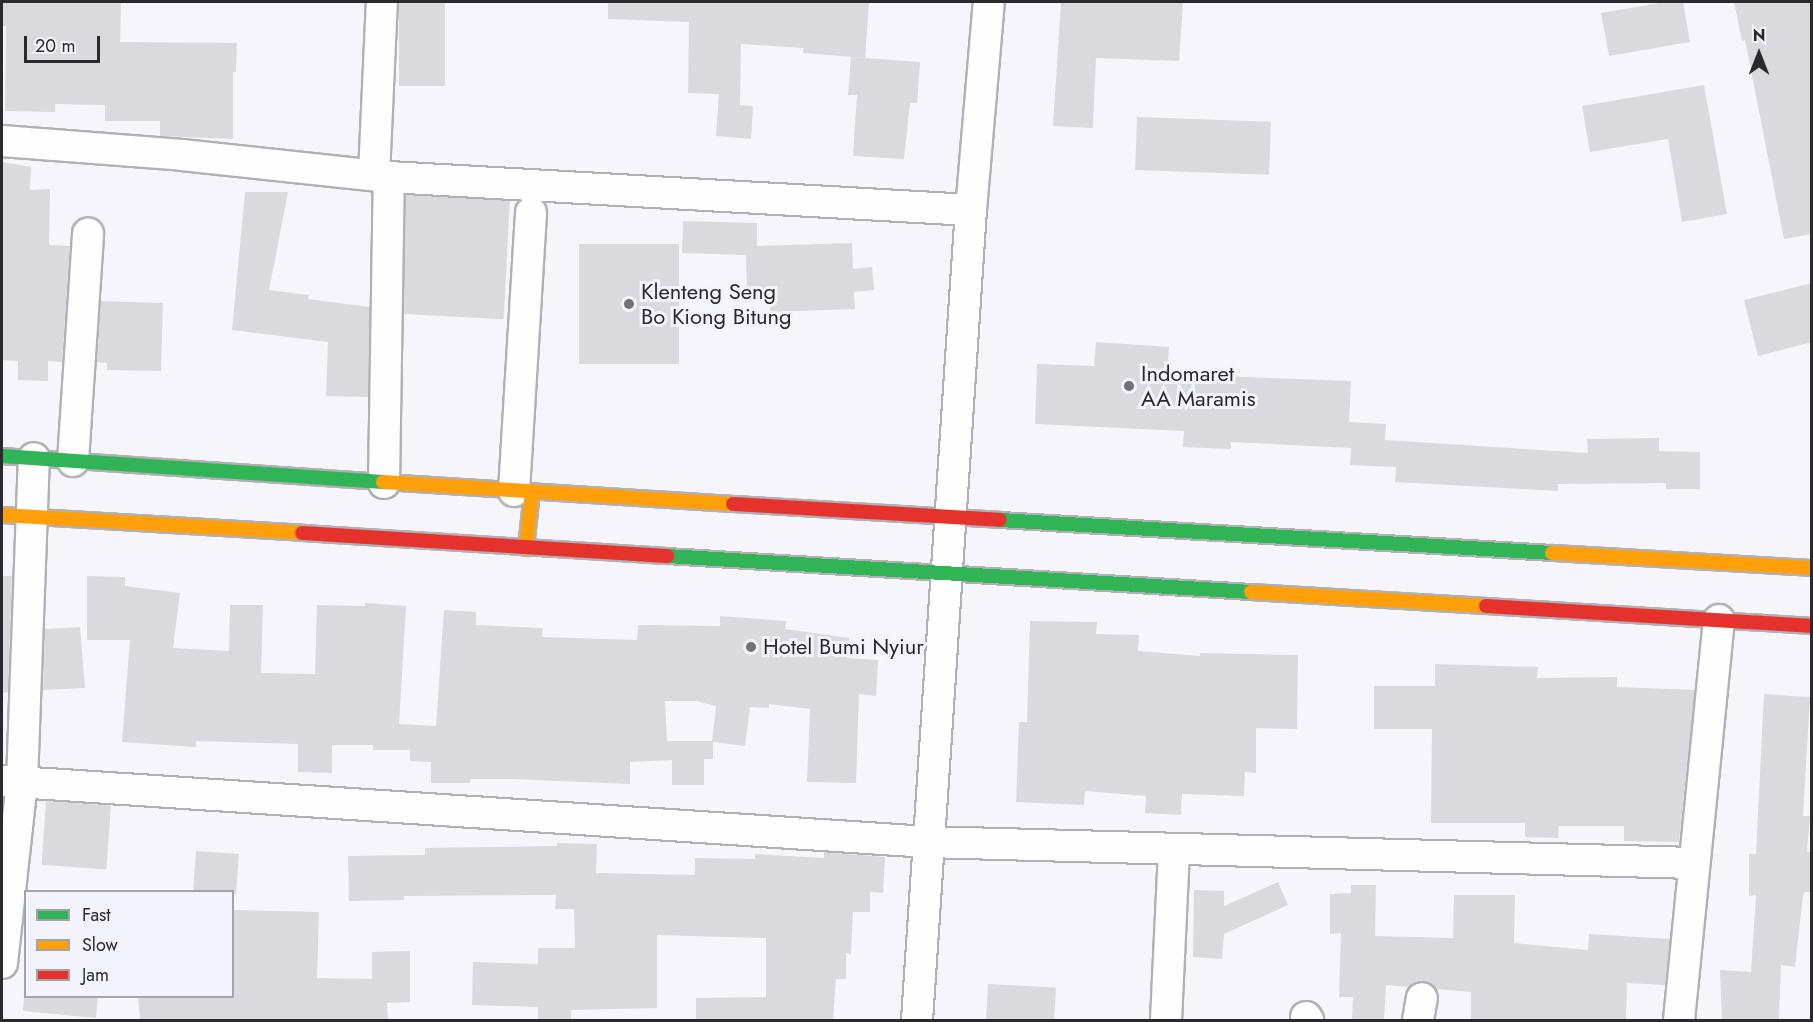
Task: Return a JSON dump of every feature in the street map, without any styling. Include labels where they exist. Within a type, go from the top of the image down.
[{"type":"street","points":[[382,2],[384,483]]},
{"type":"street","points":[[917,1020],[927,842],[948,575],[970,210],[990,2]]},
{"type":"street","points":[[2,141],[182,155],[381,176],[970,210]]},
{"type":"street","points":[[526,548],[523,492],[531,213]]},
{"type":"street","points":[[73,461],[88,233]]},
{"type":"street","points":[[2,456],[523,492],[1812,568]]},
{"type":"street","points":[[2,963],[12,782],[33,517],[34,458]]},
{"type":"street","points":[[2,515],[948,575],[1812,626]]},
{"type":"street","points":[[1678,1020],[1719,620]]},
{"type":"street","points":[[12,782],[927,842],[1174,851],[1693,863]]},
{"type":"street","points":[[1166,1020],[1174,851]]},
{"type":"building","points":[[2,2],[121,2],[120,42],[237,43],[236,72],[233,72],[233,139],[160,136],[160,121],[105,121],[105,105],[55,104],[55,112],[5,111],[6,26],[2,26]]},
{"type":"building","points":[[399,2],[445,2],[445,86],[399,86]]},
{"type":"building","points":[[608,2],[869,2],[865,58],[803,53],[803,48],[741,44],[740,105],[753,106],[751,139],[716,136],[719,94],[688,93],[689,22],[608,19]]},
{"type":"building","points":[[1061,2],[1183,2],[1179,61],[1096,58],[1093,128],[1053,126]]},
{"type":"building","points":[[1665,2],[1683,2],[1690,42],[1609,56],[1601,13]]},
{"type":"building","points":[[1734,2],[1812,2],[1812,234],[1784,239],[1745,40],[1742,41]]},
{"type":"building","points":[[851,57],[920,62],[917,103],[910,103],[904,159],[853,156],[857,95],[848,95]]},
{"type":"building","points":[[1704,85],[1727,214],[1682,222],[1668,139],[1590,152],[1582,106]]},
{"type":"building","points":[[1137,117],[1271,122],[1269,175],[1135,170]]},
{"type":"building","points":[[2,162],[31,167],[30,190],[50,189],[49,245],[70,246],[62,362],[48,361],[48,381],[18,380],[18,361],[2,360]]},
{"type":"building","points":[[245,192],[288,192],[269,290],[309,295],[308,299],[370,307],[368,397],[326,396],[328,342],[232,330]]},
{"type":"building","points":[[406,195],[510,200],[504,319],[400,314]]},
{"type":"building","points":[[683,221],[757,223],[757,246],[852,243],[853,269],[872,267],[874,290],[854,292],[855,309],[770,312],[769,289],[747,290],[746,255],[682,253]]},
{"type":"building","name":"Klenteng Seng Bo Kiong Bitung","points":[[579,244],[679,244],[679,364],[579,364]]},
{"type":"building","points":[[1812,283],[1812,342],[1758,356],[1744,300]]},
{"type":"building","points":[[101,301],[163,303],[161,371],[107,370],[107,363],[97,362]]},
{"type":"building","points":[[1096,342],[1169,347],[1167,374],[1351,381],[1349,422],[1386,424],[1385,440],[1588,453],[1587,439],[1659,438],[1659,451],[1700,452],[1700,489],[1666,489],[1666,483],[1558,484],[1558,491],[1395,482],[1396,467],[1350,465],[1351,448],[1231,442],[1231,449],[1183,447],[1184,431],[1035,424],[1037,364],[1094,366]]},
{"type":"building","points":[[2,576],[12,576],[8,692],[2,693]]},
{"type":"building","points":[[87,576],[125,577],[125,586],[180,593],[173,648],[229,651],[230,605],[263,605],[261,673],[315,674],[317,605],[365,606],[365,603],[406,606],[399,724],[436,726],[444,610],[476,612],[476,625],[543,628],[542,637],[637,640],[638,625],[720,626],[720,616],[786,621],[785,629],[849,638],[847,658],[878,660],[876,696],[859,694],[856,783],[807,782],[810,709],[769,704],[769,708],[750,707],[745,746],[713,742],[713,759],[704,759],[704,785],[672,785],[672,760],[630,762],[630,784],[512,779],[470,779],[470,783],[431,783],[431,762],[410,761],[410,750],[373,750],[373,745],[332,745],[332,773],[298,772],[298,744],[196,741],[196,747],[122,742],[130,640],[87,640]],"holes":[[[665,701],[696,701],[716,706],[712,741],[667,741]]]},
{"type":"building","points":[[1030,621],[1097,622],[1096,634],[1139,635],[1138,651],[1200,656],[1200,653],[1298,655],[1297,729],[1256,728],[1256,773],[1245,772],[1244,796],[1182,794],[1181,815],[1145,813],[1146,796],[1085,791],[1084,805],[1016,802],[1019,722],[1027,722]]},
{"type":"building","points":[[80,627],[85,688],[43,690],[45,629]]},
{"type":"building","points":[[1435,664],[1538,667],[1537,678],[1617,677],[1617,687],[1695,690],[1679,842],[1624,841],[1624,826],[1559,826],[1558,838],[1525,837],[1525,823],[1431,823],[1432,729],[1374,729],[1374,686],[1435,686]]},
{"type":"building","points":[[1764,694],[1810,697],[1803,816],[1810,816],[1807,852],[1812,852],[1812,892],[1805,892],[1803,895],[1795,967],[1781,965],[1779,1020],[1722,1020],[1720,970],[1751,972],[1756,895],[1749,896],[1749,854],[1756,854]]},
{"type":"building","points":[[46,801],[111,806],[106,869],[42,865]]},
{"type":"building","points":[[557,843],[597,844],[596,873],[695,875],[695,858],[755,859],[755,854],[824,858],[824,852],[885,857],[883,893],[870,892],[870,912],[853,912],[851,954],[846,953],[846,979],[836,979],[833,1020],[696,1020],[696,998],[766,997],[766,938],[657,935],[657,1008],[571,1010],[571,1020],[538,1020],[538,1007],[472,1005],[473,962],[538,964],[538,948],[575,948],[574,909],[555,909],[556,895],[404,896],[404,900],[349,901],[348,856],[425,855],[425,848],[557,846]]},
{"type":"building","points":[[196,851],[239,854],[236,894],[234,890],[193,890]]},
{"type":"building","points":[[1278,882],[1288,905],[1224,934],[1222,959],[1193,957],[1194,890],[1224,891],[1224,906]]},
{"type":"building","points":[[1351,885],[1376,885],[1375,936],[1453,938],[1454,895],[1515,895],[1514,943],[1588,950],[1589,934],[1670,939],[1665,985],[1627,983],[1626,1020],[1471,1020],[1471,992],[1436,989],[1425,981],[1409,987],[1386,985],[1384,1020],[1352,1020],[1353,997],[1339,997],[1341,933],[1330,934],[1330,894],[1351,893]]},
{"type":"building","points":[[234,910],[319,912],[317,978],[372,979],[372,952],[410,951],[410,1002],[387,1003],[388,1020],[140,1020],[138,998],[234,998]]},
{"type":"building","points":[[988,984],[1056,988],[1054,1020],[986,1020]]},
{"type":"building","points":[[24,996],[24,998],[98,998],[96,1018],[23,1011]]},
{"type":"traffic: fast","points":[[2,456],[383,482]]},
{"type":"traffic: fast","points":[[1000,520],[1552,553]]},
{"type":"traffic: fast","points":[[667,556],[1251,592]]},
{"type":"traffic: slow","points":[[383,482],[733,504]]},
{"type":"traffic: slow","points":[[526,548],[532,492]]},
{"type":"traffic: slow","points":[[2,515],[302,533]]},
{"type":"traffic: slow","points":[[1552,553],[1812,568]]},
{"type":"traffic: slow","points":[[1251,592],[1486,606]]},
{"type":"traffic: jam","points":[[733,504],[1000,520]]},
{"type":"traffic: jam","points":[[302,533],[667,556]]},
{"type":"traffic: jam","points":[[1486,606],[1812,626]]},
{"type":"place","name":"Klenteng Seng Bo Kiong Bitung","points":[[629,304]]},
{"type":"place","name":"Indomaret AA Maramis","points":[[1129,386]]},
{"type":"place","name":"Hotel Bumi Nyiur","points":[[751,647]]}]
